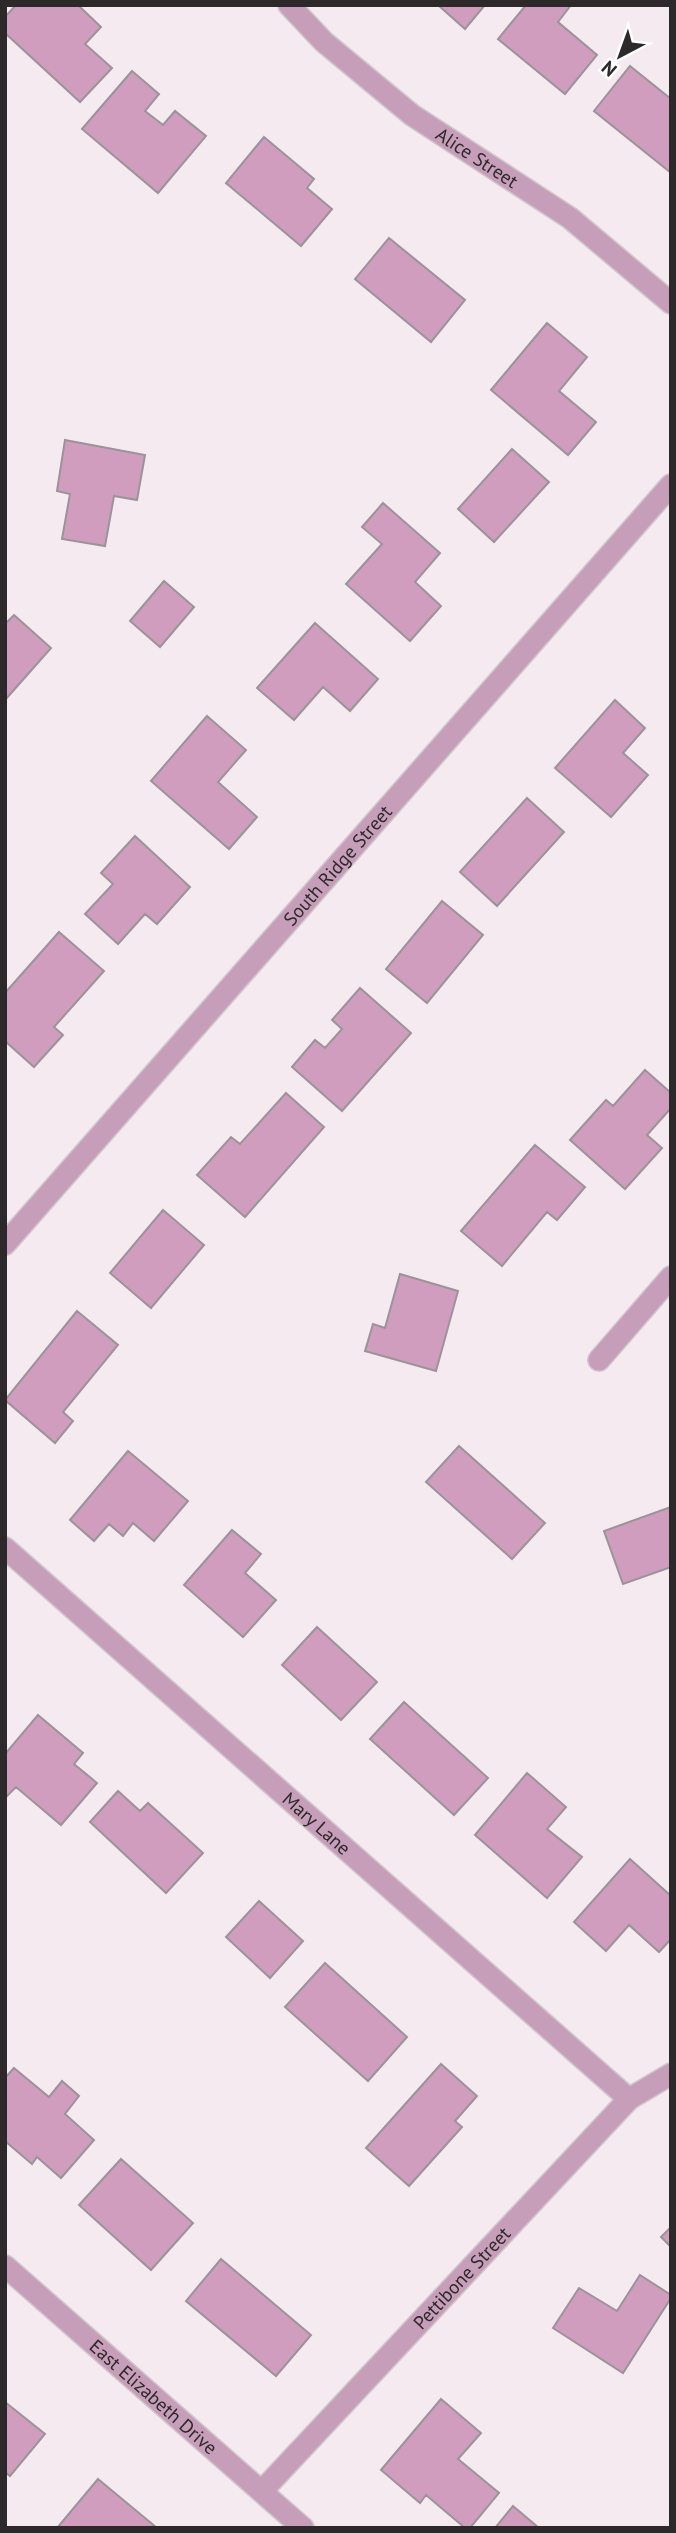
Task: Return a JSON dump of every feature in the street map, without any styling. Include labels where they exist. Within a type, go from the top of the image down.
[{"type":"street","name":"Alice Street","points":[[289,5],[324,42],[402,107],[570,218],[671,303]]},
{"type":"street","name":"South Ridge Street","points":[[5,1244],[671,485]]},
{"type":"street","points":[[599,1360],[671,1277]]},
{"type":"street","name":"Mary Lane","points":[[5,1548],[629,2099]]},
{"type":"street","name":"Pettibone Street","points":[[262,2491],[629,2099],[671,2074]]},
{"type":"street","name":"East Elizabeth Drive","points":[[5,2266],[303,2528]]},
{"type":"building","points":[[16,5],[78,5],[101,27],[85,44],[112,68],[80,102],[5,33],[5,17]]},
{"type":"building","points":[[438,5],[485,5],[465,29]]},
{"type":"building","points":[[526,5],[571,5],[558,22],[597,55],[565,94],[498,39]]},
{"type":"building","points":[[630,66],[671,99],[671,173],[594,111]]},
{"type":"building","points":[[132,71],[159,94],[145,111],[163,125],[175,111],[206,136],[158,193],[82,129]]},
{"type":"building","points":[[264,137],[314,179],[307,188],[332,209],[301,246],[226,183]]},
{"type":"building","points":[[389,238],[465,300],[431,342],[355,279]]},
{"type":"building","points":[[547,323],[587,357],[559,391],[596,422],[568,455],[491,390]]},
{"type":"building","points":[[65,440],[145,455],[137,500],[114,496],[105,546],[62,539],[70,494],[57,491]]},
{"type":"building","points":[[512,449],[549,482],[494,542],[458,509]]},
{"type":"building","points":[[383,503],[440,553],[415,582],[441,606],[410,641],[346,584],[382,544],[362,527]]},
{"type":"building","points":[[164,581],[194,607],[160,647],[130,621]]},
{"type":"building","points":[[14,615],[51,648],[5,700],[5,624]]},
{"type":"building","points":[[315,623],[378,679],[350,711],[323,687],[294,720],[257,688]]},
{"type":"building","points":[[615,700],[645,728],[623,753],[648,775],[611,817],[555,768]]},
{"type":"building","points":[[207,716],[246,750],[218,782],[257,817],[229,849],[151,781]]},
{"type":"building","points":[[527,798],[564,832],[497,906],[460,872]]},
{"type":"building","points":[[135,836],[190,887],[157,924],[145,914],[118,944],[85,914],[113,884],[101,873]]},
{"type":"building","points":[[442,901],[483,935],[427,1003],[386,969]]},
{"type":"building","points":[[59,932],[104,971],[54,1027],[63,1035],[34,1067],[5,1041],[5,993]]},
{"type":"building","points":[[360,988],[411,1033],[342,1111],[292,1067],[315,1040],[325,1048],[342,1029],[332,1020]]},
{"type":"building","points":[[645,1070],[671,1093],[671,1108],[647,1135],[662,1148],[625,1189],[570,1140],[606,1100],[613,1106]]},
{"type":"building","points":[[286,1093],[324,1127],[245,1217],[197,1175],[231,1137],[240,1144]]},
{"type":"building","points":[[535,1145],[585,1187],[557,1220],[547,1212],[502,1266],[461,1231]]},
{"type":"building","points":[[163,1210],[204,1245],[151,1308],[110,1273]]},
{"type":"building","points":[[400,1274],[458,1291],[436,1371],[365,1351],[373,1324],[385,1328]]},
{"type":"building","points":[[77,1311],[118,1345],[63,1412],[73,1421],[55,1443],[5,1400]]},
{"type":"building","points":[[459,1446],[545,1523],[512,1559],[426,1482]]},
{"type":"building","points":[[128,1451],[188,1501],[154,1541],[133,1523],[123,1536],[109,1524],[94,1541],[70,1520]]},
{"type":"building","points":[[671,1507],[671,1567],[623,1584],[604,1531]]},
{"type":"building","points":[[232,1530],[261,1554],[245,1573],[276,1600],[243,1637],[184,1585]]},
{"type":"building","points":[[317,1627],[377,1682],[341,1720],[282,1665]]},
{"type":"building","points":[[404,1702],[488,1778],[454,1815],[370,1739]]},
{"type":"building","points":[[38,1715],[83,1753],[74,1764],[97,1783],[61,1825],[16,1787],[5,1798],[5,1754]]},
{"type":"building","points":[[527,1773],[566,1807],[547,1829],[582,1857],[547,1898],[475,1835]]},
{"type":"building","points":[[118,1791],[140,1811],[148,1803],[203,1853],[166,1893],[90,1822]]},
{"type":"building","points":[[630,1859],[671,1896],[671,1939],[659,1952],[629,1925],[606,1951],[574,1922]]},
{"type":"building","points":[[259,1901],[303,1941],[270,1978],[226,1937]]},
{"type":"building","points":[[325,1963],[407,2037],[368,2081],[285,2007]]},
{"type":"building","points":[[441,2064],[477,2096],[455,2121],[462,2127],[409,2186],[366,2148]]},
{"type":"building","points":[[14,2068],[49,2097],[62,2081],[79,2096],[65,2114],[94,2140],[61,2178],[37,2157],[32,2164],[5,2141],[5,2078]]},
{"type":"building","points":[[121,2159],[193,2223],[151,2270],[79,2205]]},
{"type":"building","points":[[671,2227],[671,2247],[661,2237]]},
{"type":"building","points":[[221,2259],[311,2335],[276,2376],[186,2301]]},
{"type":"building","points":[[640,2275],[671,2295],[671,2298],[623,2373],[553,2328],[579,2288],[617,2311]]},
{"type":"building","points":[[441,2399],[481,2433],[458,2459],[499,2493],[470,2528],[465,2528],[426,2495],[420,2503],[381,2470]]},
{"type":"building","points":[[5,2402],[45,2434],[10,2476],[5,2472]]},
{"type":"building","points":[[98,2479],[157,2528],[57,2528]]},
{"type":"building","points":[[513,2506],[539,2528],[495,2528]]}]
